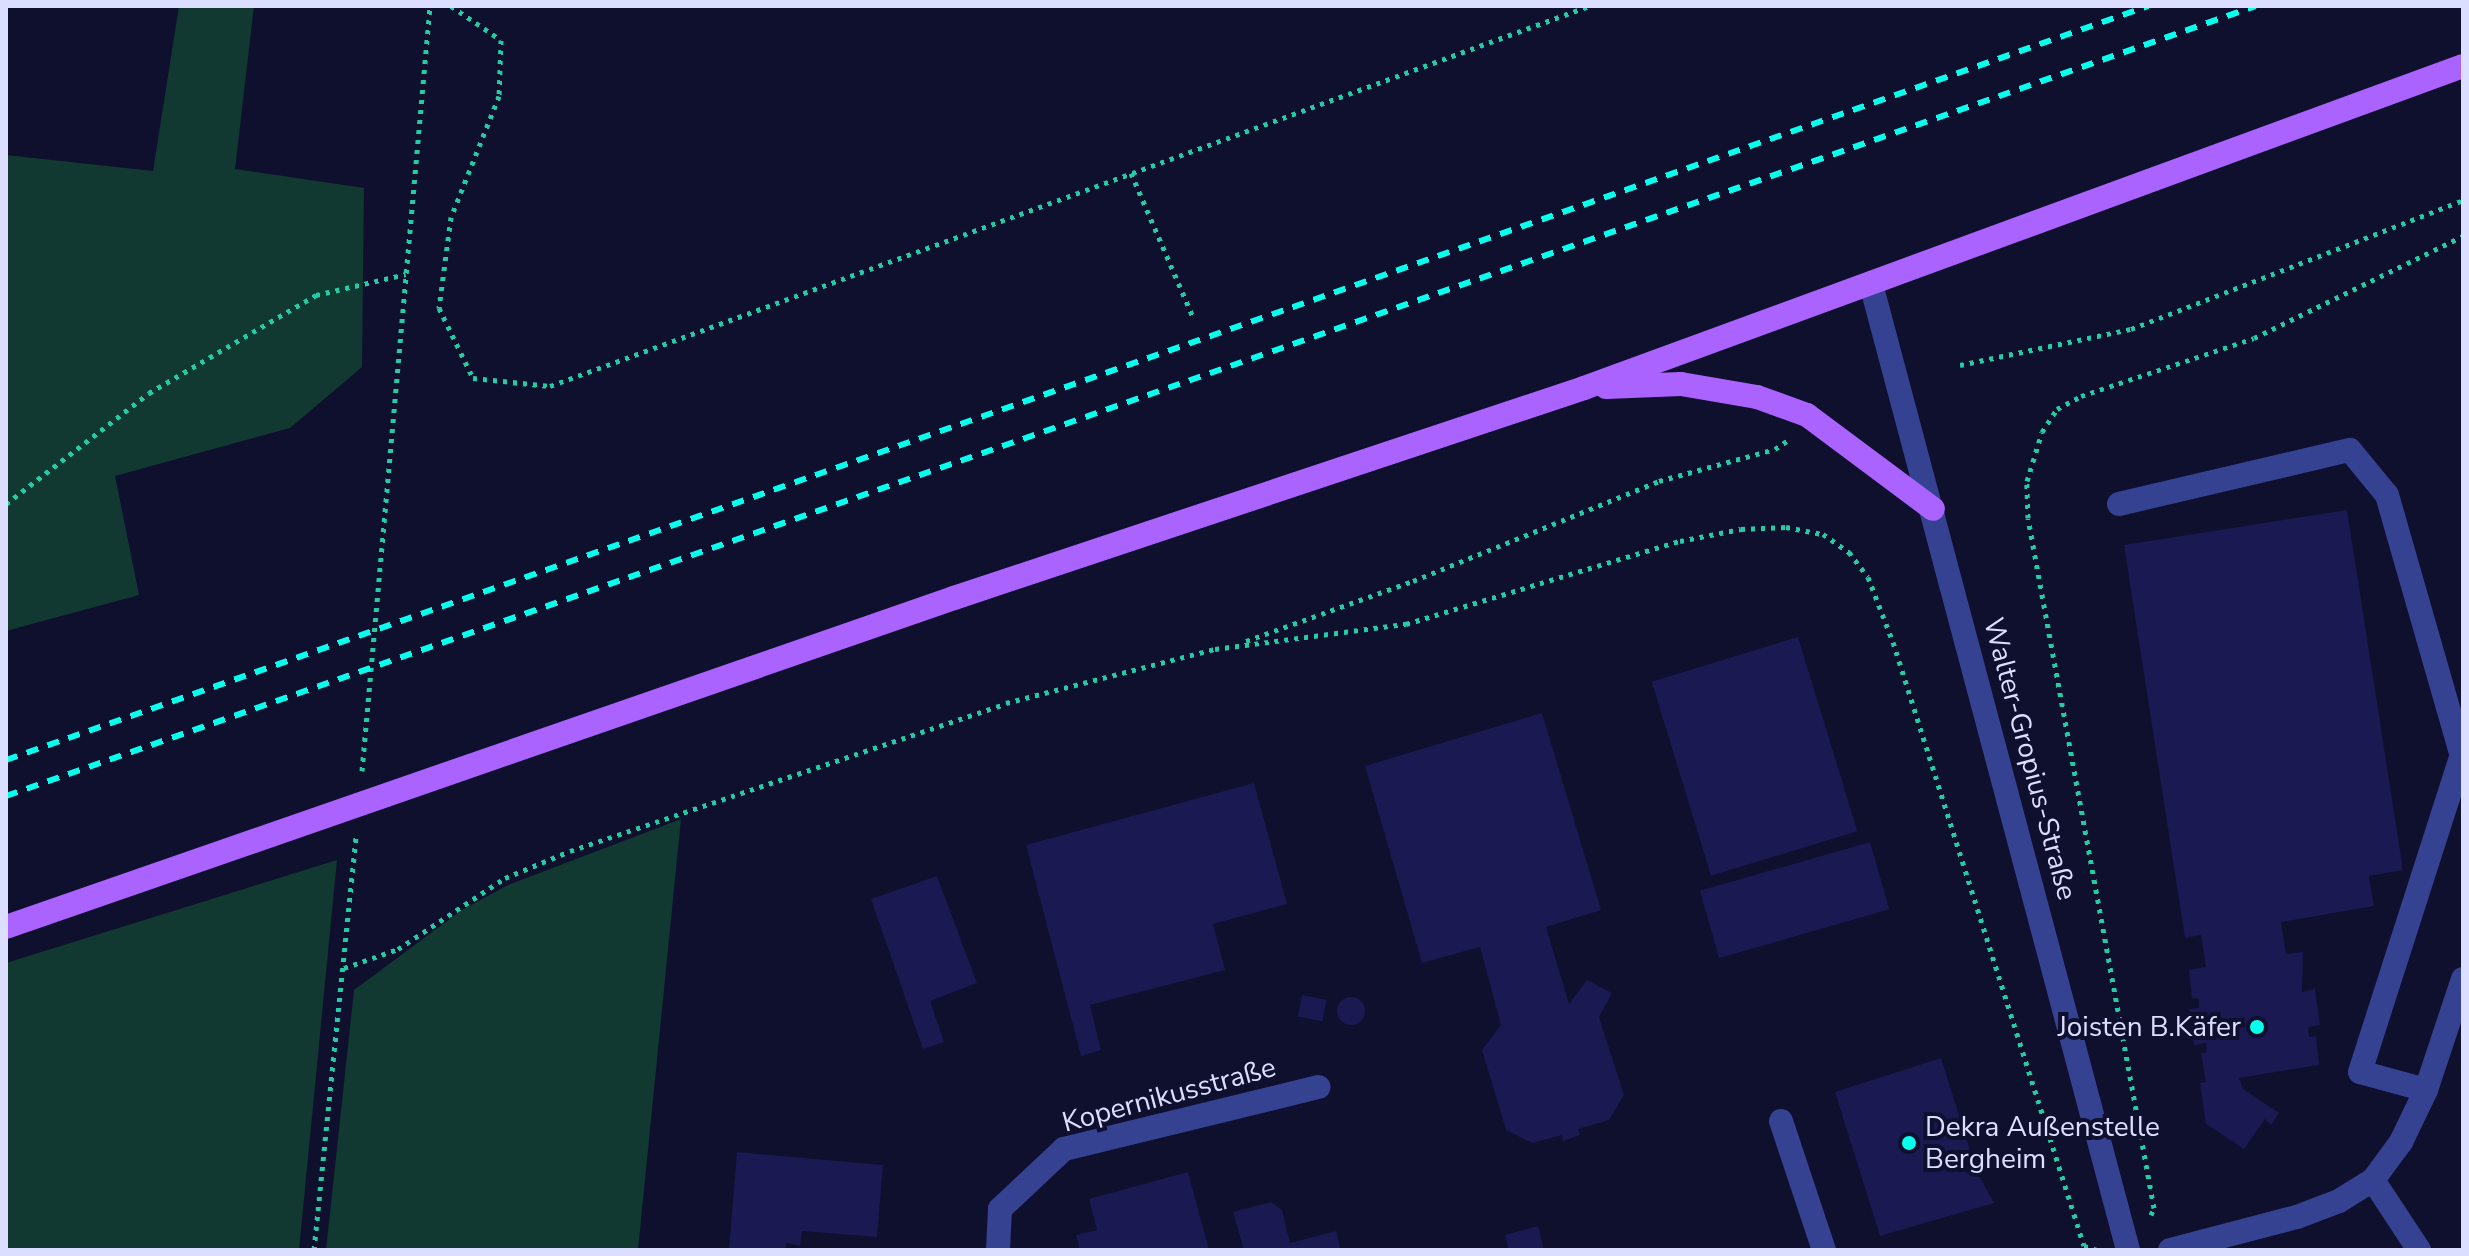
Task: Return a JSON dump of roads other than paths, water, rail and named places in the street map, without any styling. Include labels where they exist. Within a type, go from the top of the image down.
[{"type":"main road","points":[[6,927],[954,598],[1584,388],[2463,66]]},
{"type":"main road","points":[[1584,388],[1681,384],[1757,397],[1807,415],[1933,509]]},
{"type":"street","name":"Walter-Gropius-Straße","points":[[1871,284],[2128,1250]]},
{"type":"street","points":[[2119,504],[2350,450],[2387,495],[2462,750],[2360,1072],[2426,1090]]},
{"type":"street","points":[[2170,1250],[2297,1217],[2339,1201],[2373,1180],[2401,1142],[2426,1090],[2463,979]]},
{"type":"street","name":"Kopernikusstraße","points":[[998,1250],[1000,1209],[1064,1149],[1319,1087]]},
{"type":"street","points":[[1781,1121],[1824,1250]]},
{"type":"street","points":[[2373,1180],[2419,1250]]},
{"type":"railway","points":[[6,760],[2148,6]]},
{"type":"railway","points":[[6,796],[2255,6]]},
{"type":"place","name":"Joisten B.Käfer","points":[[2257,1027]]},
{"type":"place","name":"Dekra Außenstelle Bergheim","points":[[1909,1143]]}]
